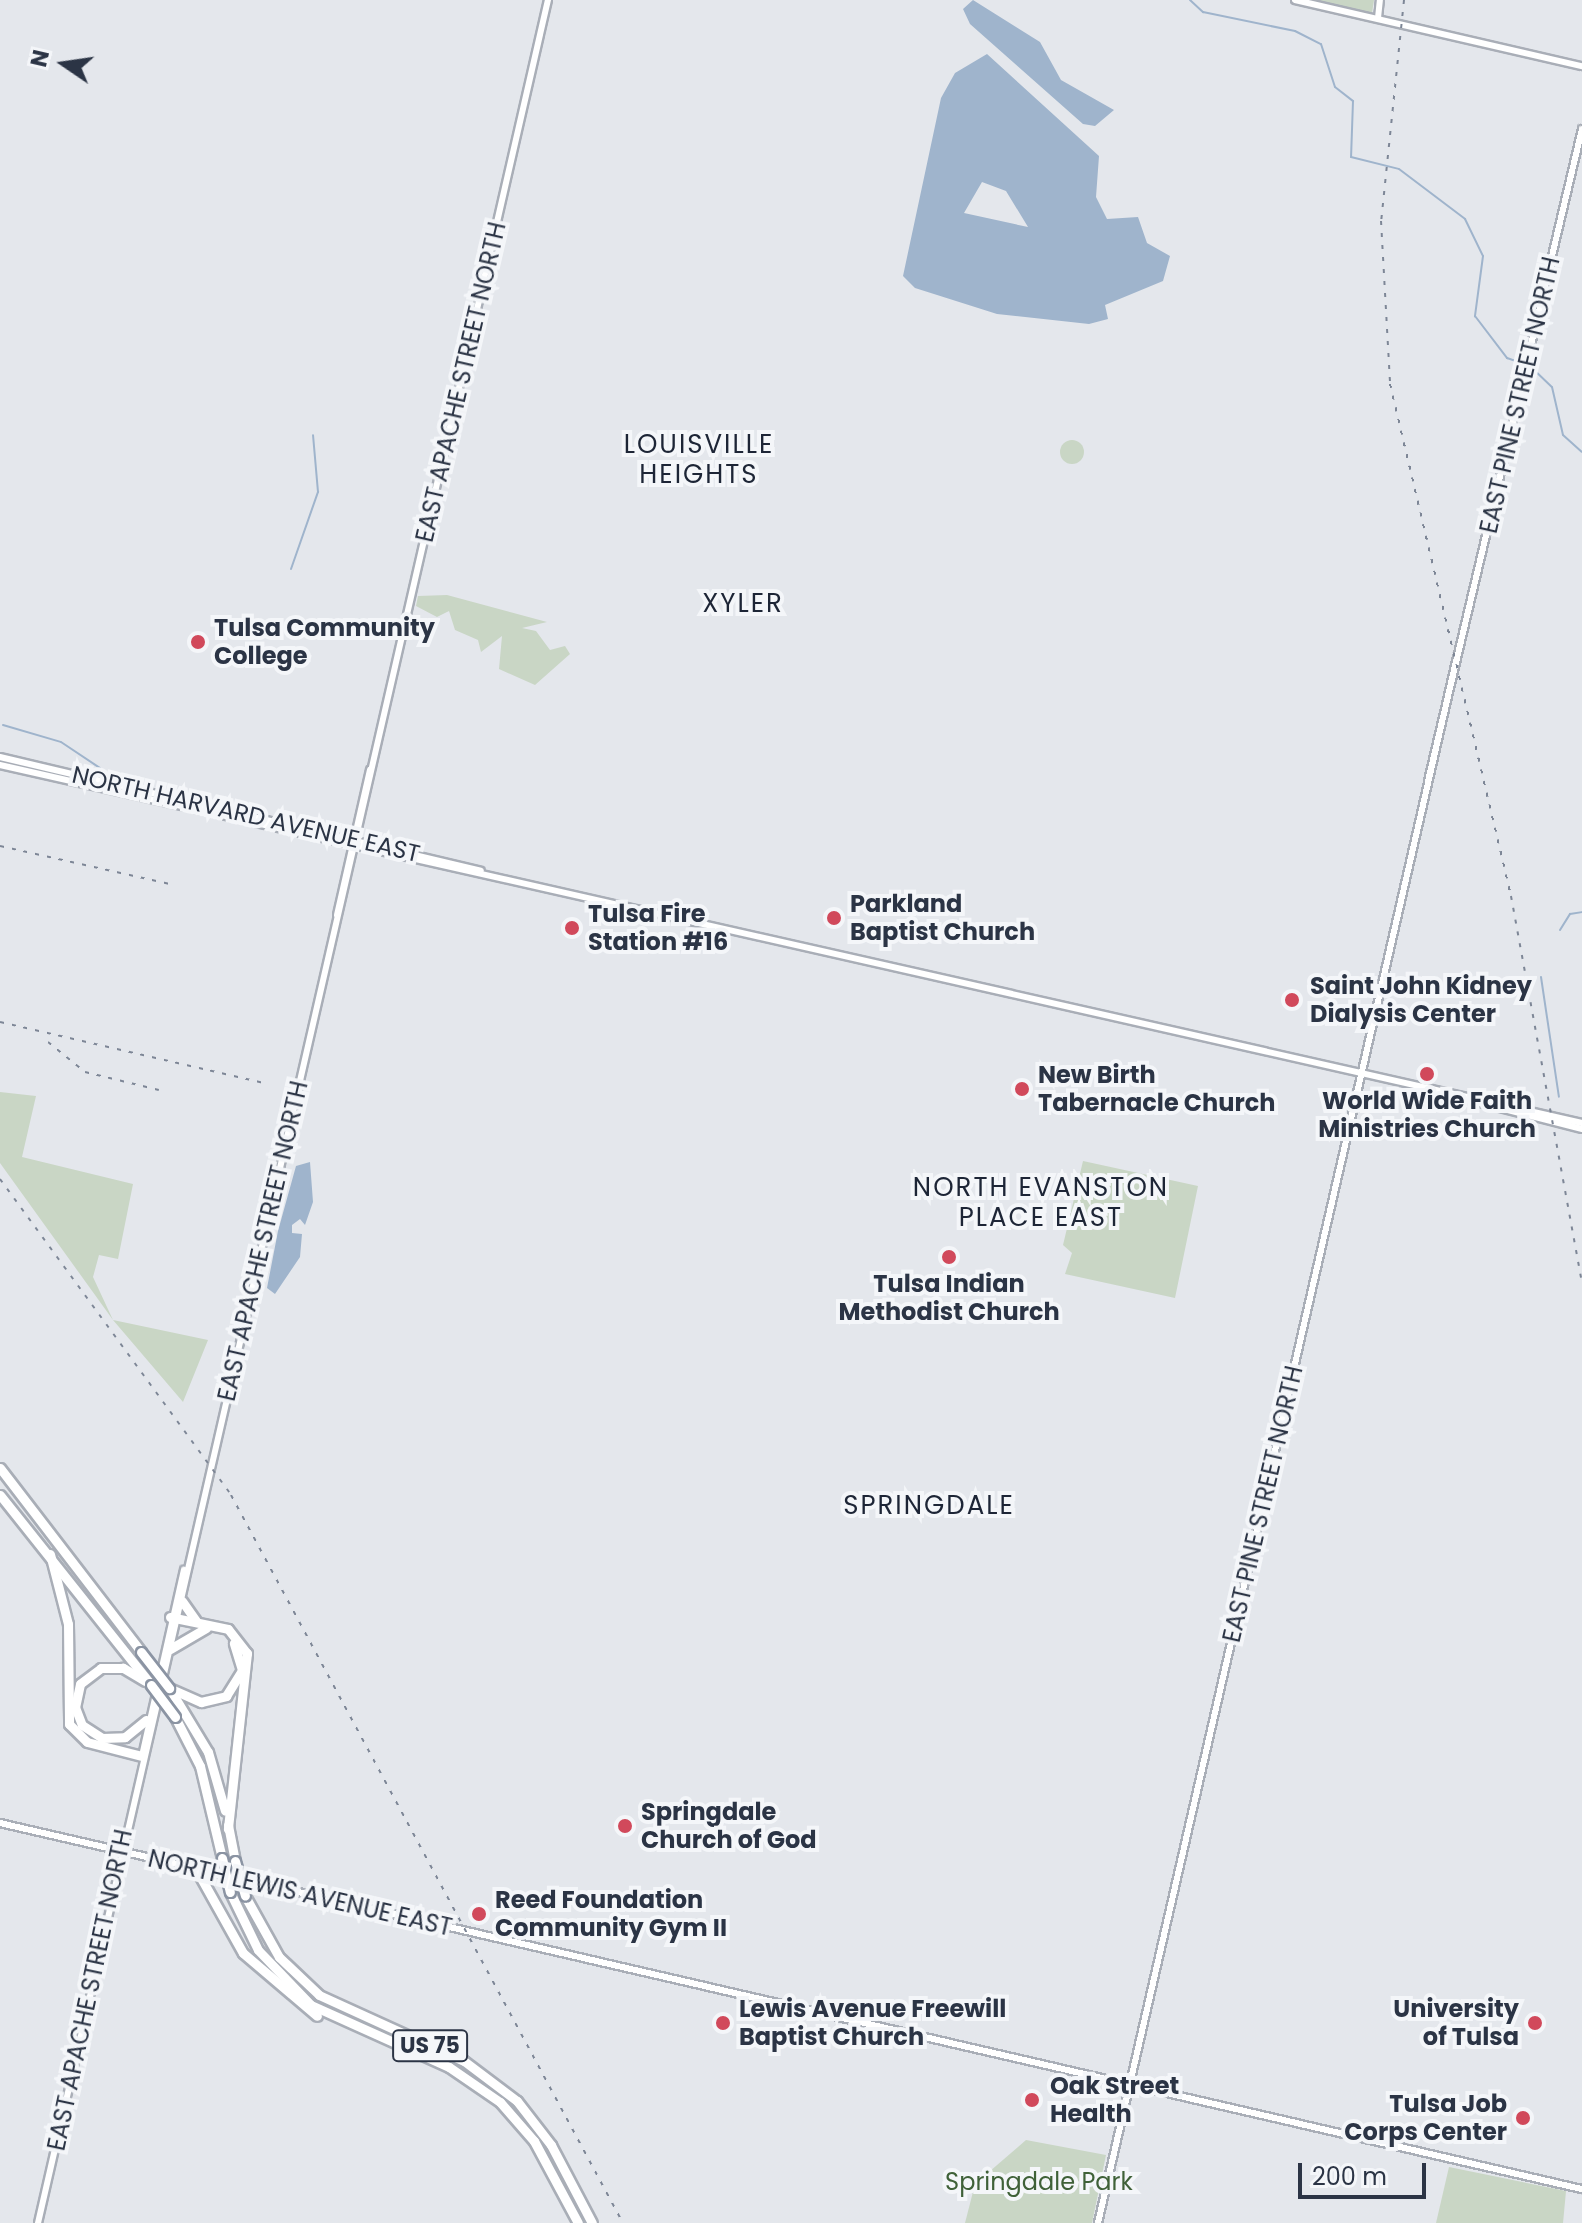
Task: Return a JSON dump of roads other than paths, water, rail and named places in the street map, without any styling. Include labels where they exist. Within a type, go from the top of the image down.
[{"type":"highway","name":"US 75","points":[[0,1468],[169,1688],[180,1698],[213,1764],[245,1896],[279,1957],[319,1995],[450,2054],[506,2090],[545,2135],[592,2223]]},
{"type":"highway","points":[[0,1475],[23,1498]]},
{"type":"highway","name":"US 75","points":[[0,1495],[50,1554],[137,1672],[175,1717],[200,1766],[230,1892],[253,1942],[284,1981],[326,2015],[449,2067],[500,2102],[534,2141],[578,2223]]},
{"type":"highway","points":[[50,1554],[68,1624],[69,1724],[87,1742],[142,1756]]},
{"type":"highway","points":[[182,1601],[196,1621]]},
{"type":"highway","points":[[175,1618],[233,1633],[248,1662],[231,1752],[228,1829]]},
{"type":"highway","points":[[175,1618],[206,1628],[237,1647],[239,1681],[215,1701],[180,1698]]},
{"type":"highway","points":[[170,1649],[206,1628]]},
{"type":"highway","points":[[137,1672],[115,1667],[92,1673],[78,1688],[75,1711],[87,1731],[107,1739],[129,1735],[146,1720]]},
{"type":"highway","points":[[196,1869],[230,1937],[259,1971],[324,2021],[380,2040]]},
{"type":"main road","name":"EAST APACHE STREET NORTH","points":[[38,2223],[120,1851],[170,1649],[187,1563],[548,0]]},
{"type":"main road","points":[[1295,0],[1582,66]]},
{"type":"main road","points":[[1378,18],[1380,0]]},
{"type":"main road","name":"EAST PINE STREET NORTH","points":[[1098,2223],[1456,661],[1582,129]]},
{"type":"main road","name":"NORTH HARVARD AVENUE EAST","points":[[0,757],[103,785]]},
{"type":"main road","name":"NORTH HARVARD AVENUE EAST","points":[[0,765],[250,819],[354,847],[492,874]]},
{"type":"main road","points":[[247,832],[250,819]]},
{"type":"main road","name":"NORTH HARVARD AVENUE EAST","points":[[250,819],[356,839],[492,874],[1582,1123]]},
{"type":"main road","name":"NORTH HARVARD AVENUE EAST","points":[[1476,1101],[1582,1129]]},
{"type":"main road","name":"EAST APACHE STREET NORTH","points":[[142,1756],[146,1720],[182,1601],[187,1563]]},
{"type":"main road","name":"NORTH LEWIS AVENUE EAST","points":[[0,1823],[1582,2189]]},
{"type":"water","points":[[973,0],[1040,42],[1061,80],[1114,110],[1095,126],[1083,124],[970,24],[963,9]]},
{"type":"water","points":[[987,54],[1099,156],[1096,197],[1107,219],[1138,217],[1147,243],[1170,256],[1163,281],[1105,305],[1108,319],[1089,324],[997,314],[915,288],[903,276],[941,98],[955,73]],"holes":[[[982,182],[1006,191],[1028,227],[964,213]]]},
{"type":"water","points":[[310,1162],[313,1202],[305,1225],[300,1219],[292,1225],[292,1233],[302,1234],[300,1257],[275,1294],[267,1288],[278,1231],[296,1166]]},
{"type":"waterway","points":[[1190,0],[1203,12],[1295,31],[1321,44],[1335,87],[1353,101],[1351,157],[1399,169],[1465,219],[1483,256],[1475,316],[1507,358],[1524,364]]},
{"type":"waterway","points":[[1530,366],[1552,387],[1563,435],[1582,452]]},
{"type":"waterway","points":[[291,569],[318,492],[313,435]]},
{"type":"waterway","points":[[3,725],[61,742],[100,768]]},
{"type":"waterway","points":[[1560,930],[1570,914],[1582,912]]},
{"type":"waterway","points":[[1541,977],[1559,1097]]},
{"type":"railway","points":[[1404,0],[1381,221],[1390,384],[1511,896],[1582,1282]]},
{"type":"railway","points":[[0,846],[170,884]]},
{"type":"railway","points":[[0,1022],[265,1083]]},
{"type":"railway","points":[[48,1042],[85,1072],[159,1090]]},
{"type":"railway","points":[[0,1179],[231,1495],[623,2223]]},
{"type":"place","name":"Tulsa Community College","points":[[198,642]]},
{"type":"place","name":"Parkland Baptist Church","points":[[834,918]]},
{"type":"place","name":"Tulsa Fire Station #16","points":[[572,928]]},
{"type":"place","name":"Saint John Kidney Dialysis Center","points":[[1292,1000]]},
{"type":"place","name":"World Wide Faith Ministries Church","points":[[1427,1074]]},
{"type":"place","name":"New Birth Tabernacle Church","points":[[1022,1089]]},
{"type":"place","name":"Tulsa Indian Methodist Church","points":[[949,1257]]},
{"type":"place","name":"Springdale Church of God","points":[[625,1826]]},
{"type":"place","name":"Reed Foundation Community Gym II","points":[[479,1914]]},
{"type":"place","name":"Lewis Avenue Freewill Baptist Church","points":[[723,2023]]},
{"type":"place","name":"University of Tulsa","points":[[1535,2023]]},
{"type":"place","name":"Oak Street Health","points":[[1032,2100]]},
{"type":"place","name":"Tulsa Job Corps Center","points":[[1523,2118]]},
{"type":"district","name":"LOUISVILLE HEIGHTS","points":[[699,460]]},
{"type":"district","name":"XYLER","points":[[743,604]]},
{"type":"district","name":"NORTH EVANSTON PLACE EAST","points":[[1041,1203]]},
{"type":"district","name":"SPRINGDALE","points":[[929,1506]]},
{"type":"park label","name":"Springdale Park","points":[[1039,2182]]}]
